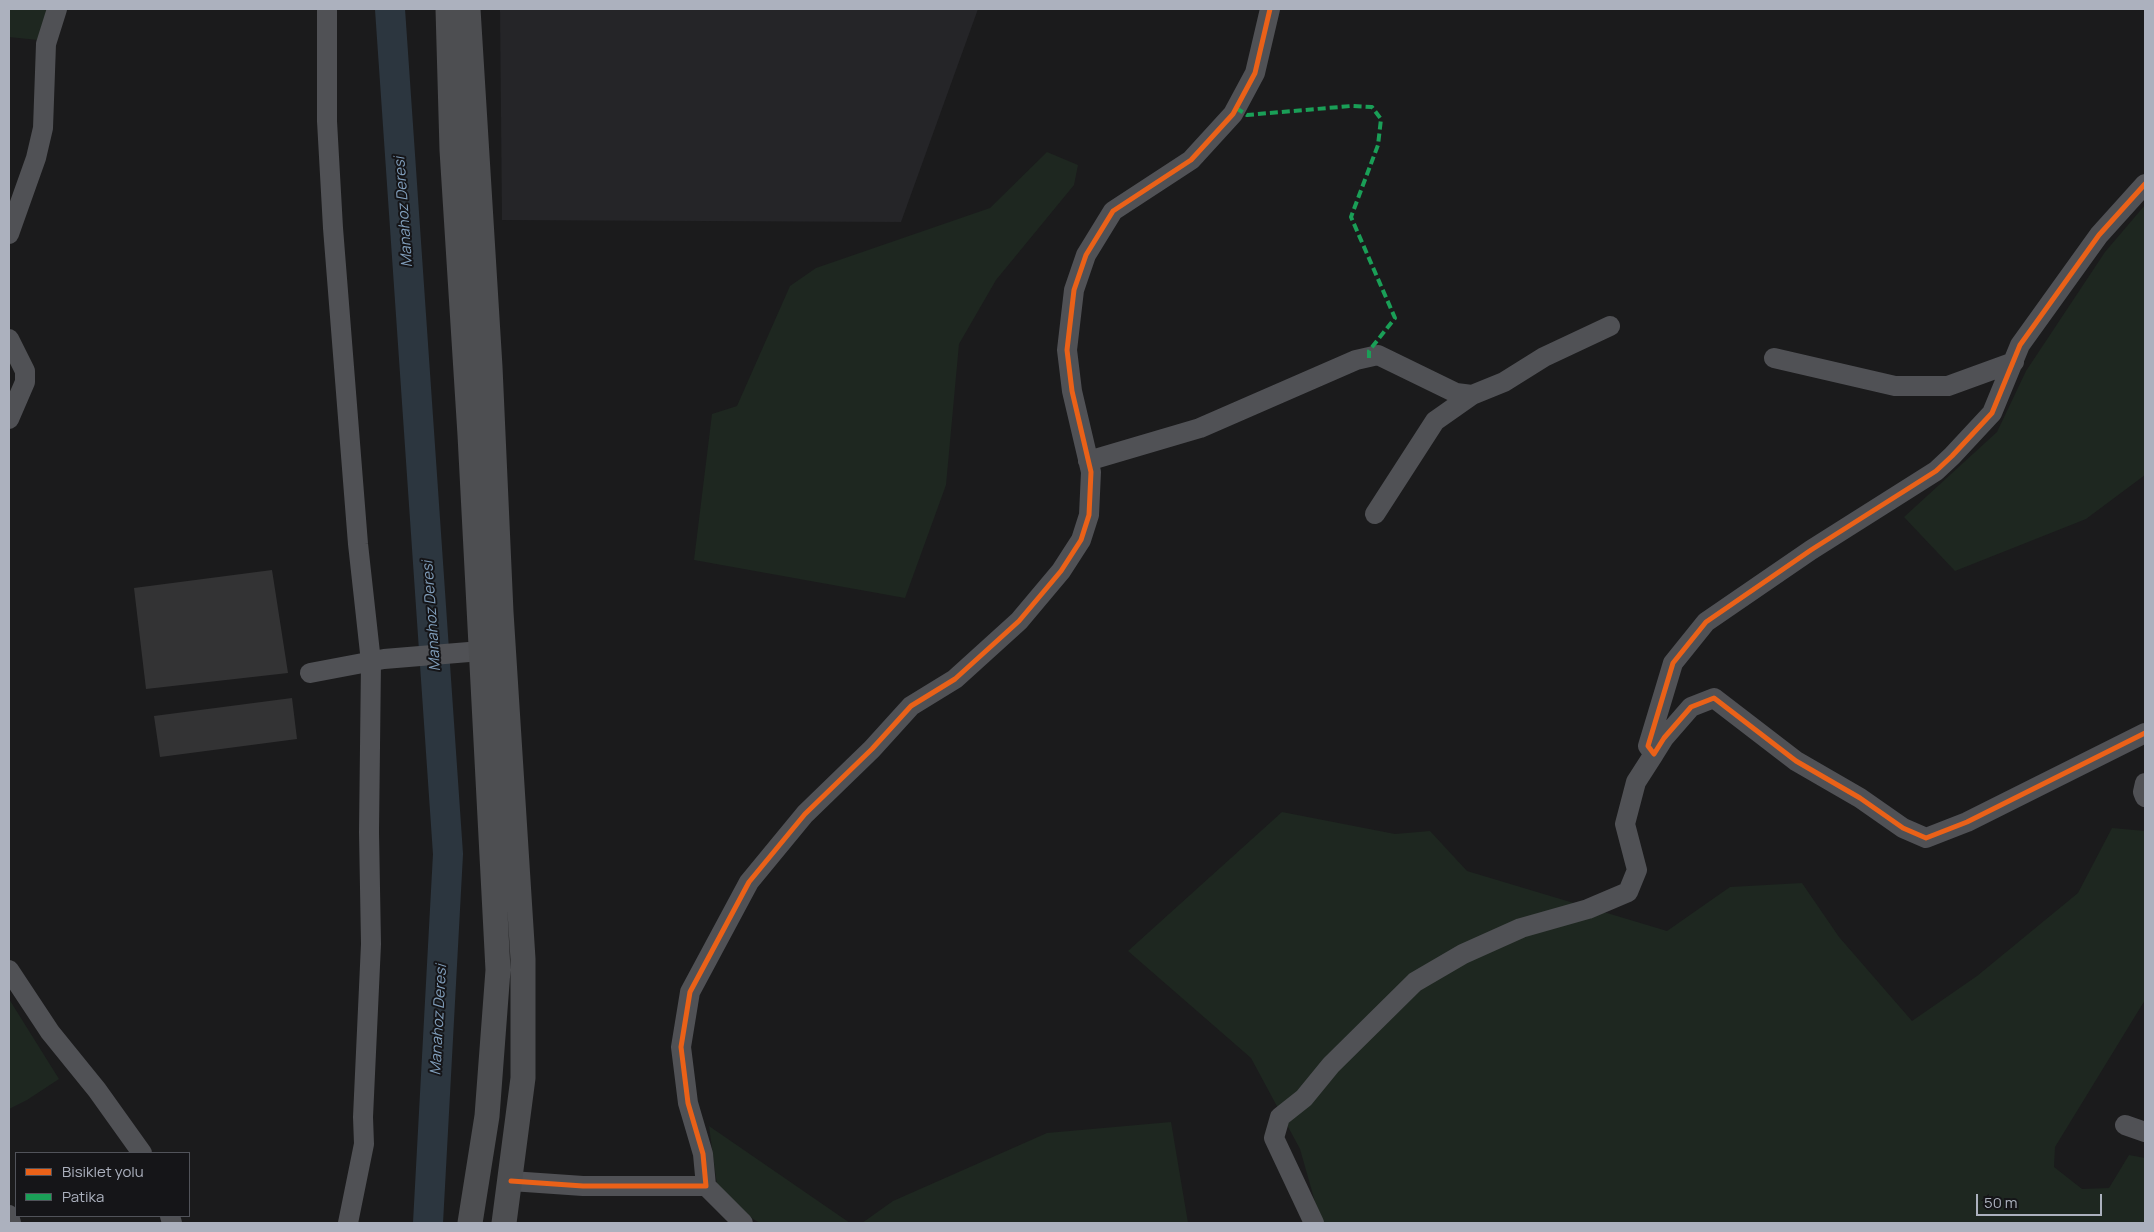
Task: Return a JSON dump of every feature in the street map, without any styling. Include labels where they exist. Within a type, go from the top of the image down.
[{"type":"main road","points":[[448,9],[452,150],[476,651],[498,970],[487,1116],[470,1223]]},
{"type":"main road","points":[[468,9],[523,959],[523,1078],[504,1223]]},
{"type":"street","points":[[9,234],[36,158],[43,128],[46,44],[57,9]]},
{"type":"street","points":[[327,9],[327,121],[333,228],[358,534],[377,660],[369,832],[371,944],[363,1117],[364,1144],[348,1223]]},
{"type":"street","points":[[743,1223],[706,1186],[703,1154],[688,1103],[681,1047],[690,992],[748,882],[805,814],[872,749],[911,706],[955,679],[1019,622],[1061,571],[1081,540],[1089,515],[1091,472],[1072,391],[1067,350],[1074,290],[1086,255],[1113,212],[1191,160],[1233,114],[1255,72],[1270,9]]},
{"type":"street","points":[[1654,754],[1648,746],[1673,663],[1706,622],[1811,550],[1936,471],[1992,412],[2020,345],[2099,235],[2145,184]]},
{"type":"street","points":[[1375,514],[1435,421],[1472,395],[1504,382],[1544,356],[1610,326]]},
{"type":"street","points":[[9,339],[25,371],[25,382],[9,419]]},
{"type":"street","points":[[1088,461],[1200,428],[1356,360],[1378,355],[1456,393],[1472,395]]},
{"type":"street","points":[[1774,358],[1895,386],[1948,386],[2014,362]]},
{"type":"street","points":[[310,673],[377,660],[476,651]]},
{"type":"street","points":[[1314,1223],[1274,1138],[1280,1117],[1304,1098],[1331,1065],[1416,982],[1464,954],[1521,928],[1588,909],[1628,892],[1637,870],[1625,824],[1636,782],[1664,738],[1691,707],[1714,698],[1796,761],[1860,798],[1903,828],[1926,838],[1967,822],[2145,733]]},
{"type":"street","points":[[2145,783],[2143,792],[2145,798]]},
{"type":"street","points":[[9,970],[50,1032],[96,1090],[141,1152]]},
{"type":"street","points":[[2125,1125],[2145,1132]]},
{"type":"street","points":[[511,1181],[583,1186],[706,1186]]},
{"type":"street","points":[[9,1215],[11,1223]]},
{"type":"shaded area","points":[[9,9],[48,9],[38,40],[9,37]]},
{"type":"shaded area","points":[[500,9],[978,9],[901,222],[502,220]]},
{"type":"shaded area","points":[[1047,152],[1078,165],[1074,185],[996,280],[959,344],[946,485],[905,598],[694,560],[712,414],[737,406],[790,286],[816,268],[990,208]]},
{"type":"shaded area","points":[[2145,205],[2145,475],[2086,519],[1955,571],[1904,517],[1997,432],[2026,371],[2105,252]]},
{"type":"shaded area","points":[[1282,812],[1395,834],[1430,831],[1467,871],[1667,931],[1730,887],[1802,883],[1839,937],[1912,1021],[1977,976],[2078,893],[2112,828],[2145,831],[2145,1000],[2055,1147],[2054,1167],[2082,1189],[2109,1188],[2129,1155],[2145,1158],[2145,1223],[1321,1223],[1300,1149],[1251,1058],[1128,951]]},
{"type":"shaded area","points":[[9,999],[59,1079],[27,1100],[9,1109]]},
{"type":"shaded area","points":[[1171,1122],[1188,1223],[862,1223],[893,1201],[1047,1133]]},
{"type":"shaded area","points":[[709,1126],[850,1223],[760,1223],[753,1219],[717,1185]]},
{"type":"building","points":[[272,570],[288,673],[146,689],[134,588]]},
{"type":"building","points":[[292,698],[297,739],[160,757],[154,716]]},
{"type":"waterway","name":"Manahoz Deresi","points":[[390,9],[448,854],[428,1223]]},
{"type":"marked path","points":[[1236,108],[1247,115],[1351,106],[1372,107],[1381,119],[1378,145],[1351,217],[1395,318],[1369,351],[1369,358]]},
{"type":"cycle path","points":[[511,1181],[583,1186],[706,1186],[703,1154],[688,1103],[681,1047],[690,992],[749,882],[805,814],[872,749],[911,706],[955,679],[1019,621],[1061,571],[1081,540],[1089,515],[1091,472],[1072,391],[1067,350],[1074,290],[1086,255],[1113,211],[1191,160],[1233,114],[1255,73],[1270,9]]},
{"type":"cycle path","points":[[2145,184],[2099,235],[2020,345],[1992,413],[1952,456],[1936,471],[1811,550],[1706,622],[1673,663],[1648,746],[1654,754],[1664,738],[1691,707],[1714,698],[1796,761],[1860,798],[1903,828],[1926,838],[1967,822],[2145,733]]}]
